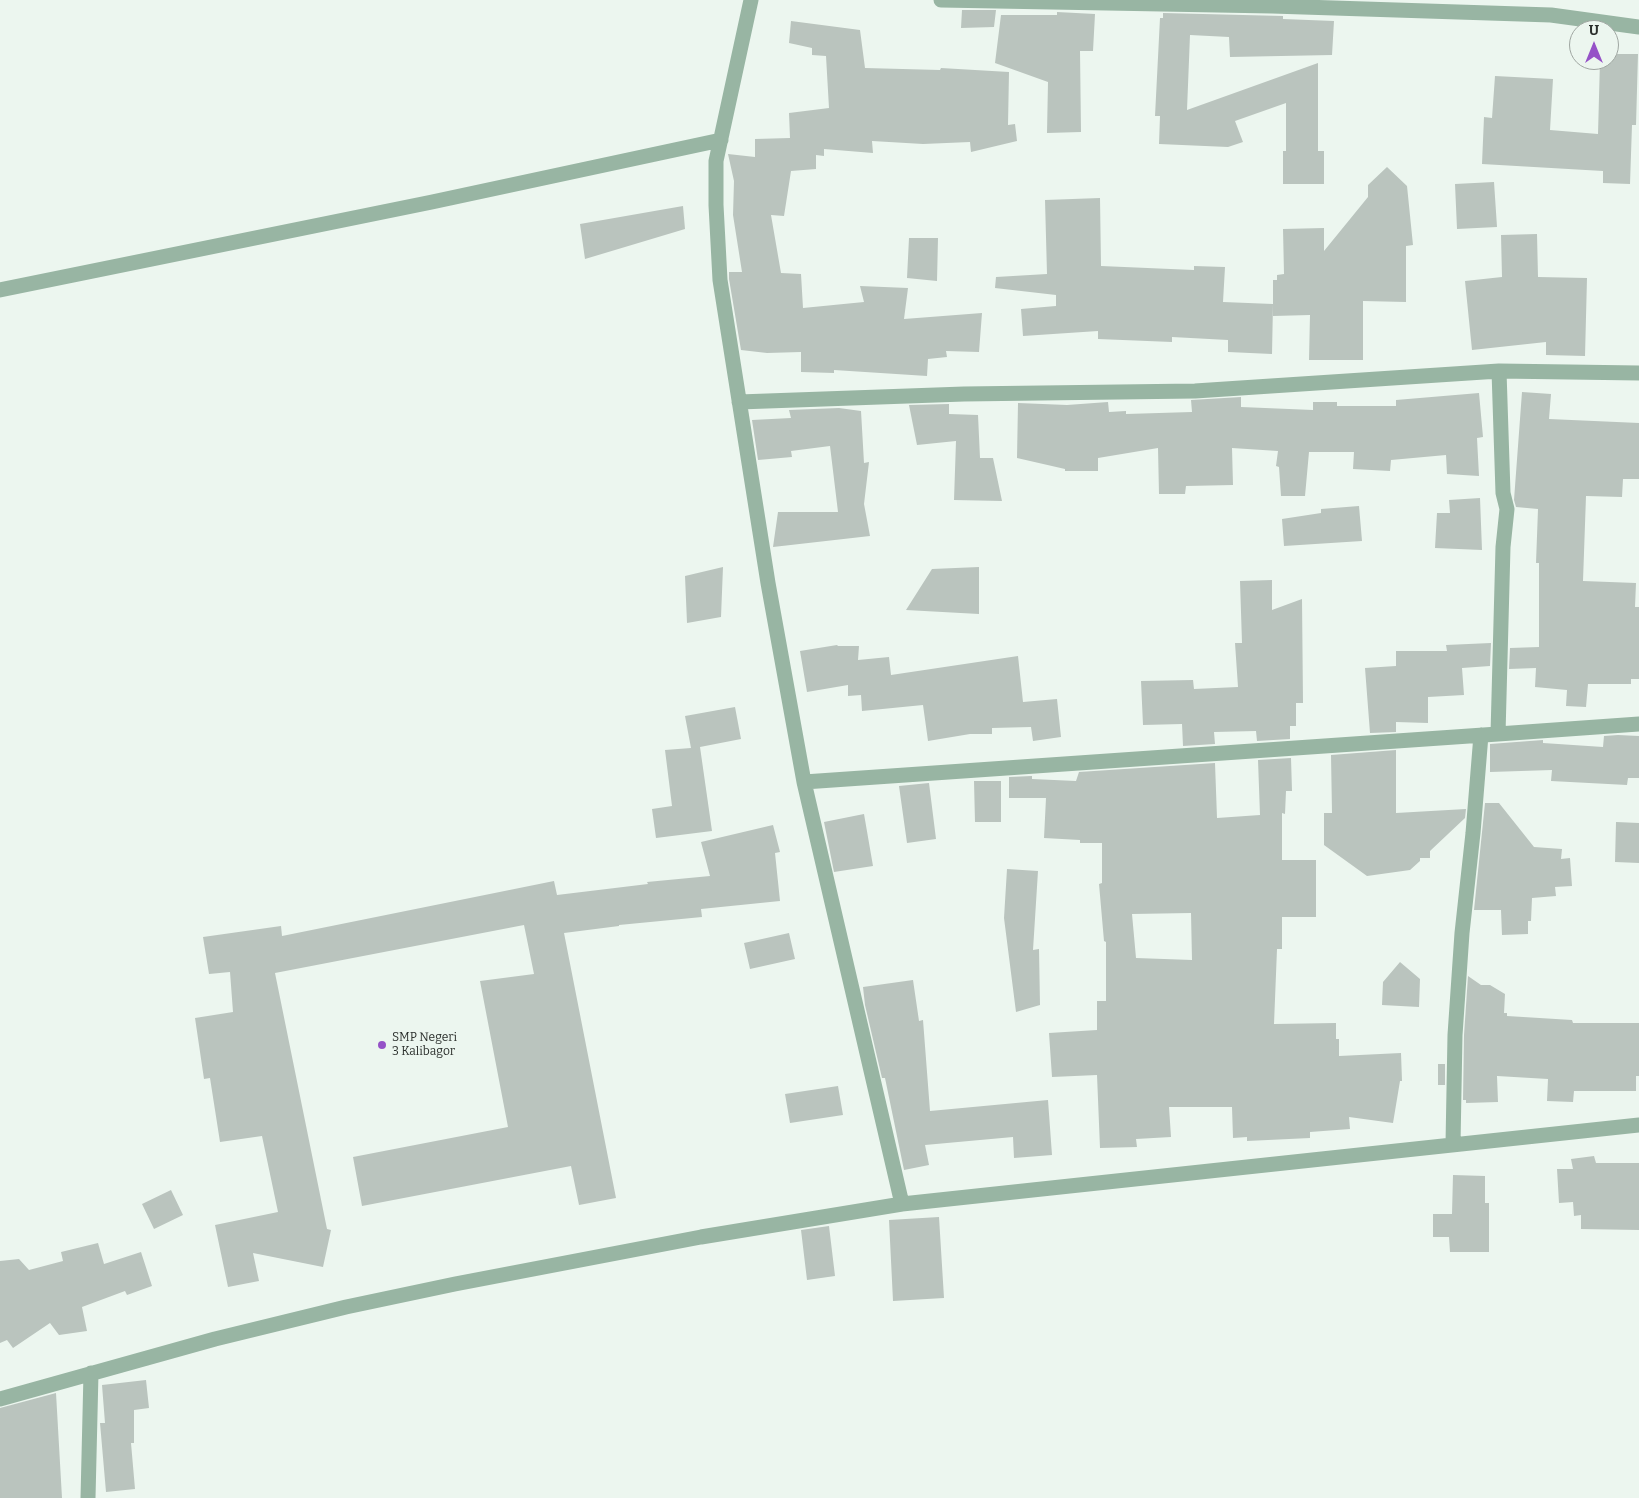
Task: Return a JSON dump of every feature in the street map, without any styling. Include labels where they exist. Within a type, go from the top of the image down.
[{"type":"street","points":[[751,0],[716,161],[720,280],[768,583],[804,782],[902,1204]]},
{"type":"street","points":[[941,0],[1272,6],[1552,7],[1639,27]]},
{"type":"street","points":[[0,290],[432,202],[721,140]]},
{"type":"street","points":[[739,402],[964,394],[1195,392],[1499,371],[1639,373]]},
{"type":"street","points":[[1498,734],[1503,547],[1507,509],[1503,493],[1499,371]]},
{"type":"street","points":[[804,782],[1639,724]]},
{"type":"street","points":[[1453,1144],[1455,1035],[1462,933],[1481,735]]},
{"type":"street","points":[[0,1399],[224,1337],[346,1307],[701,1237],[902,1204],[1639,1125]]},
{"type":"street","points":[[88,1498],[92,1373]]},
{"type":"building","points":[[962,10],[996,10],[994,27],[961,28]]},
{"type":"building","points":[[1057,12],[1095,14],[1093,51],[1080,51],[1081,132],[1047,133],[1048,82],[995,63],[1001,15],[1057,15]]},
{"type":"building","points":[[1163,13],[1283,16],[1283,19],[1334,21],[1332,55],[1230,57],[1229,37],[1190,35],[1187,110],[1318,63],[1318,151],[1324,151],[1324,184],[1283,184],[1283,151],[1286,151],[1286,103],[1235,121],[1243,142],[1228,147],[1159,144],[1160,116],[1155,116],[1160,18],[1163,18]]},
{"type":"building","points":[[791,21],[860,30],[865,68],[940,70],[941,68],[1009,72],[1008,125],[1015,124],[1017,141],[971,152],[970,142],[923,144],[872,141],[873,153],[824,149],[824,156],[816,155],[816,169],[791,171],[784,216],[771,215],[781,273],[801,274],[803,308],[864,302],[860,286],[908,288],[904,319],[982,313],[979,352],[946,351],[947,357],[928,359],[927,376],[834,370],[834,373],[801,372],[801,352],[767,353],[741,350],[729,279],[729,272],[742,272],[733,215],[734,181],[728,154],[755,157],[755,139],[790,138],[789,113],[829,108],[826,56],[812,55],[812,48],[789,43]]},
{"type":"building","points":[[1619,54],[1638,54],[1636,125],[1632,125],[1630,184],[1603,183],[1603,171],[1482,164],[1484,117],[1492,118],[1495,76],[1553,79],[1550,130],[1598,134],[1600,70],[1619,70]]},
{"type":"building","points":[[1387,167],[1407,186],[1413,245],[1406,246],[1406,302],[1363,301],[1363,360],[1309,360],[1310,315],[1273,316],[1273,280],[1277,280],[1277,275],[1284,274],[1283,229],[1324,228],[1324,251],[1368,197],[1368,185]]},
{"type":"building","points":[[1494,182],[1497,227],[1457,229],[1455,184]]},
{"type":"building","points":[[1100,198],[1101,266],[1194,270],[1194,266],[1225,267],[1223,302],[1273,304],[1272,354],[1228,352],[1228,340],[1172,337],[1172,342],[1098,339],[1098,331],[1023,336],[1021,309],[1056,306],[1056,295],[995,288],[996,277],[1047,274],[1045,200]]},
{"type":"building","points":[[683,206],[685,229],[585,259],[580,224]]},
{"type":"building","points":[[1537,234],[1538,277],[1587,278],[1585,356],[1546,355],[1546,342],[1472,350],[1465,281],[1502,277],[1501,235]]},
{"type":"building","points":[[909,238],[938,238],[937,281],[907,278]]},
{"type":"building","points":[[1522,392],[1551,394],[1549,419],[1639,423],[1639,479],[1623,479],[1622,497],[1586,496],[1583,581],[1636,583],[1635,607],[1639,607],[1639,679],[1631,679],[1631,684],[1588,684],[1586,707],[1566,706],[1567,690],[1535,687],[1536,668],[1509,669],[1510,648],[1539,647],[1539,563],[1536,563],[1538,509],[1516,507],[1514,500]]},
{"type":"building","points":[[1479,393],[1483,437],[1477,438],[1479,476],[1447,474],[1446,455],[1391,460],[1390,471],[1353,469],[1354,452],[1309,452],[1305,496],[1281,496],[1279,467],[1276,466],[1278,451],[1232,448],[1233,485],[1186,486],[1185,494],[1159,494],[1158,448],[1098,458],[1098,471],[1065,471],[1065,469],[1017,458],[1018,403],[1067,405],[1108,402],[1109,412],[1126,411],[1126,414],[1192,412],[1191,400],[1241,397],[1241,407],[1313,410],[1313,402],[1337,402],[1337,406],[1396,406],[1396,400]]},
{"type":"building","points":[[949,404],[949,414],[978,415],[980,458],[993,458],[1002,501],[954,500],[956,441],[917,445],[909,405]]},
{"type":"building","points":[[839,408],[861,411],[864,463],[869,462],[864,504],[870,536],[773,547],[778,512],[838,512],[830,446],[791,451],[792,457],[758,460],[752,420],[791,418],[789,410]]},
{"type":"building","points":[[1480,498],[1482,550],[1435,548],[1437,513],[1450,513],[1449,500]]},
{"type":"building","points":[[1359,506],[1362,541],[1284,546],[1282,519],[1321,513],[1321,509]]},
{"type":"building","points":[[723,567],[721,617],[687,623],[685,576]]},
{"type":"building","points":[[979,567],[979,614],[906,610],[932,569]]},
{"type":"building","points":[[1272,580],[1272,610],[1302,599],[1303,703],[1296,703],[1296,726],[1290,726],[1290,739],[1257,741],[1256,731],[1214,732],[1215,744],[1183,746],[1182,724],[1143,725],[1141,681],[1193,680],[1194,689],[1238,687],[1235,643],[1242,643],[1240,581]]},
{"type":"building","points":[[1491,643],[1490,666],[1462,668],[1464,695],[1428,697],[1428,723],[1396,722],[1396,732],[1370,733],[1365,668],[1396,666],[1396,651],[1447,651],[1446,645]]},
{"type":"building","points":[[837,645],[859,646],[858,660],[889,657],[891,675],[1018,656],[1023,702],[1057,699],[1061,737],[1033,741],[1031,727],[992,728],[992,734],[970,734],[928,741],[923,705],[862,711],[861,695],[848,696],[848,685],[807,692],[800,651]]},
{"type":"building","points":[[735,707],[741,739],[700,747],[712,831],[656,838],[652,809],[672,806],[665,750],[691,748],[685,716]]},
{"type":"building","points":[[1604,736],[1639,736],[1639,778],[1628,778],[1627,785],[1551,781],[1552,770],[1490,772],[1490,744],[1543,740],[1543,743],[1603,747]]},
{"type":"building","points":[[1396,750],[1396,813],[1466,809],[1465,818],[1430,851],[1430,858],[1420,858],[1420,861],[1410,870],[1367,876],[1324,845],[1324,813],[1332,813],[1331,755]]},
{"type":"building","points":[[1291,758],[1292,791],[1286,791],[1285,814],[1282,813],[1282,860],[1316,860],[1316,917],[1282,917],[1282,949],[1277,949],[1274,1024],[1336,1023],[1336,1039],[1339,1039],[1339,1056],[1401,1053],[1402,1081],[1400,1081],[1393,1123],[1349,1117],[1350,1129],[1310,1132],[1310,1138],[1247,1141],[1247,1137],[1233,1138],[1232,1107],[1169,1107],[1171,1137],[1136,1139],[1137,1147],[1100,1148],[1097,1075],[1052,1077],[1049,1033],[1097,1030],[1097,1001],[1106,1001],[1106,942],[1104,941],[1099,884],[1102,883],[1102,843],[1080,843],[1080,840],[1044,838],[1046,798],[1009,798],[1009,777],[1032,776],[1032,779],[1076,781],[1079,772],[1215,763],[1217,818],[1260,815],[1258,760]],"holes":[[[1191,913],[1192,960],[1136,958],[1132,914]]]},
{"type":"building","points":[[974,781],[1001,781],[1001,822],[975,822]]},
{"type":"building","points":[[929,783],[936,839],[907,843],[899,786]]},
{"type":"building","points":[[1485,803],[1499,803],[1534,847],[1562,849],[1561,859],[1570,858],[1572,886],[1555,887],[1556,896],[1532,898],[1531,921],[1528,921],[1528,934],[1502,935],[1501,910],[1474,910]]},
{"type":"building","points":[[864,814],[873,866],[834,872],[824,822]]},
{"type":"building","points":[[1616,822],[1639,823],[1639,863],[1615,862]]},
{"type":"building","points":[[773,825],[780,852],[775,853],[780,901],[701,909],[702,917],[619,925],[564,933],[616,1198],[579,1205],[571,1166],[362,1206],[353,1157],[508,1127],[480,981],[534,974],[524,925],[275,973],[327,1229],[331,1230],[323,1267],[253,1253],[259,1281],[228,1287],[215,1225],[278,1212],[262,1136],[220,1142],[210,1078],[204,1079],[195,1018],[233,1012],[230,972],[209,974],[203,937],[281,926],[282,936],[554,881],[557,895],[648,884],[647,882],[710,876],[701,842]]},
{"type":"building","points":[[1007,869],[1038,871],[1033,950],[1039,949],[1040,1005],[1016,1012],[1004,918]]},
{"type":"building","points":[[789,933],[795,959],[750,969],[744,943]]},
{"type":"building","points":[[1400,962],[1420,979],[1419,1007],[1382,1005],[1383,982]]},
{"type":"building","points":[[1468,976],[1481,985],[1490,985],[1505,994],[1504,1013],[1507,1013],[1507,1016],[1572,1020],[1573,1023],[1639,1023],[1639,1076],[1636,1076],[1636,1091],[1574,1091],[1573,1102],[1547,1101],[1548,1079],[1497,1076],[1498,1102],[1466,1103],[1466,1100],[1463,1100],[1464,1035]]},
{"type":"building","points":[[913,980],[919,1021],[923,1020],[930,1111],[1048,1100],[1052,1155],[1014,1158],[1013,1137],[925,1145],[929,1165],[904,1170],[885,1078],[882,1078],[865,1005],[863,987]]},
{"type":"building","points":[[1438,1064],[1445,1064],[1445,1085],[1438,1085]]},
{"type":"building","points":[[838,1086],[843,1115],[790,1123],[785,1094]]},
{"type":"building","points":[[1594,1156],[1596,1163],[1639,1163],[1639,1230],[1581,1229],[1581,1215],[1574,1216],[1573,1202],[1559,1203],[1557,1169],[1573,1169],[1571,1159]]},
{"type":"building","points":[[1453,1175],[1485,1176],[1485,1203],[1489,1203],[1489,1252],[1450,1252],[1449,1237],[1433,1237],[1433,1214],[1452,1214]]},
{"type":"building","points":[[171,1190],[183,1215],[154,1229],[142,1204]]},
{"type":"building","points":[[939,1217],[944,1298],[893,1301],[889,1220]]},
{"type":"building","points":[[829,1226],[835,1276],[807,1280],[801,1230]]},
{"type":"building","points":[[98,1243],[104,1264],[141,1252],[152,1286],[127,1295],[125,1291],[82,1307],[87,1331],[59,1335],[50,1323],[13,1348],[7,1340],[0,1343],[0,1261],[19,1259],[29,1270],[63,1261],[61,1252]]},
{"type":"building","points":[[146,1380],[149,1408],[134,1410],[134,1443],[131,1443],[135,1489],[106,1492],[100,1423],[105,1423],[102,1385]]},
{"type":"building","points":[[56,1393],[62,1498],[0,1498],[0,1408]]},
{"type":"place","name":"SMP Negeri 3 Kalibagor","points":[[382,1045]]}]
